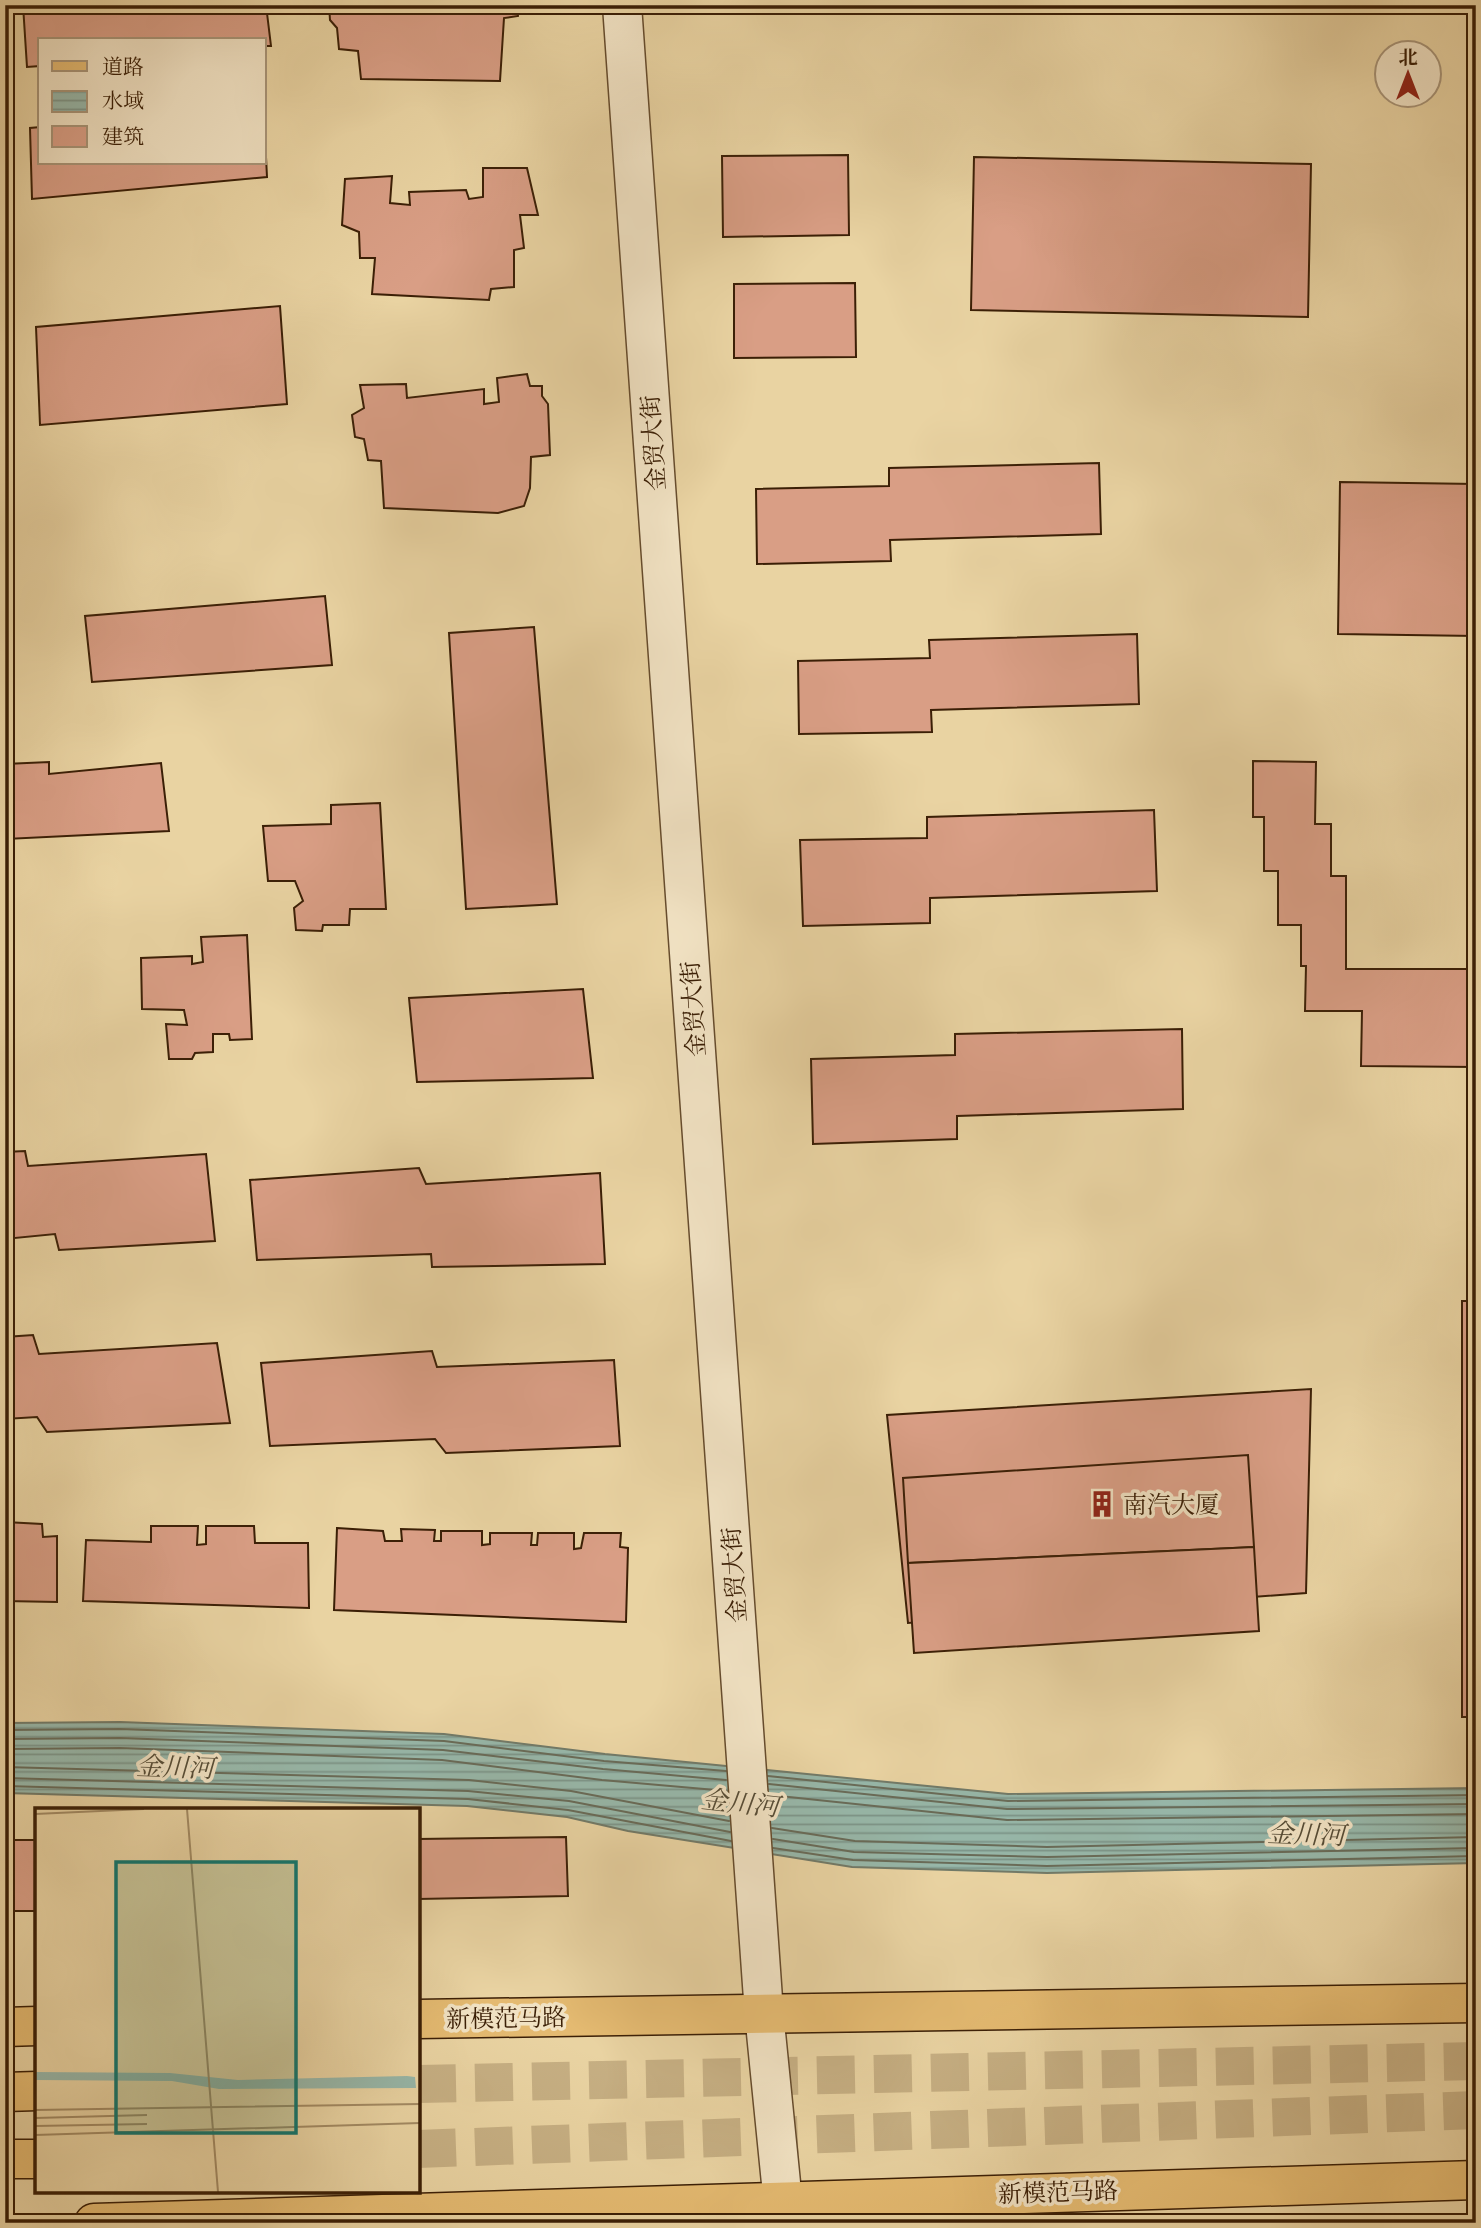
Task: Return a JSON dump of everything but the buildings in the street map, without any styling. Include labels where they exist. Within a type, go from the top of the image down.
[{"type":"main road","name":"新模范马路","points":[[420,2019],[1476,2003]]},
{"type":"main road","points":[[5,2027],[35,2026]]},
{"type":"main road","points":[[5,2092],[35,2091]]},
{"type":"main road","points":[[5,2159],[35,2159]]},
{"type":"main road","name":"新模范马路","points":[[94,2223],[784,2211],[1476,2180]]},
{"type":"street","name":"金贸大街","points":[[622,5],[764,2013],[784,2211]]},
{"type":"water","name":"金川河","points":[[120,1722],[444,1734],[605,1754],[1008,1794],[1476,1788],[1476,1863],[1047,1873],[852,1867],[628,1831],[567,1817],[467,1806],[5,1793],[5,1723]]},
{"type":"tunnel","points":[[420,2084],[1476,2061]]},
{"type":"tunnel","points":[[420,2149],[1476,2110]]},
{"type":"place","name":"南汽大厦","points":[[1102,1504]]}]
